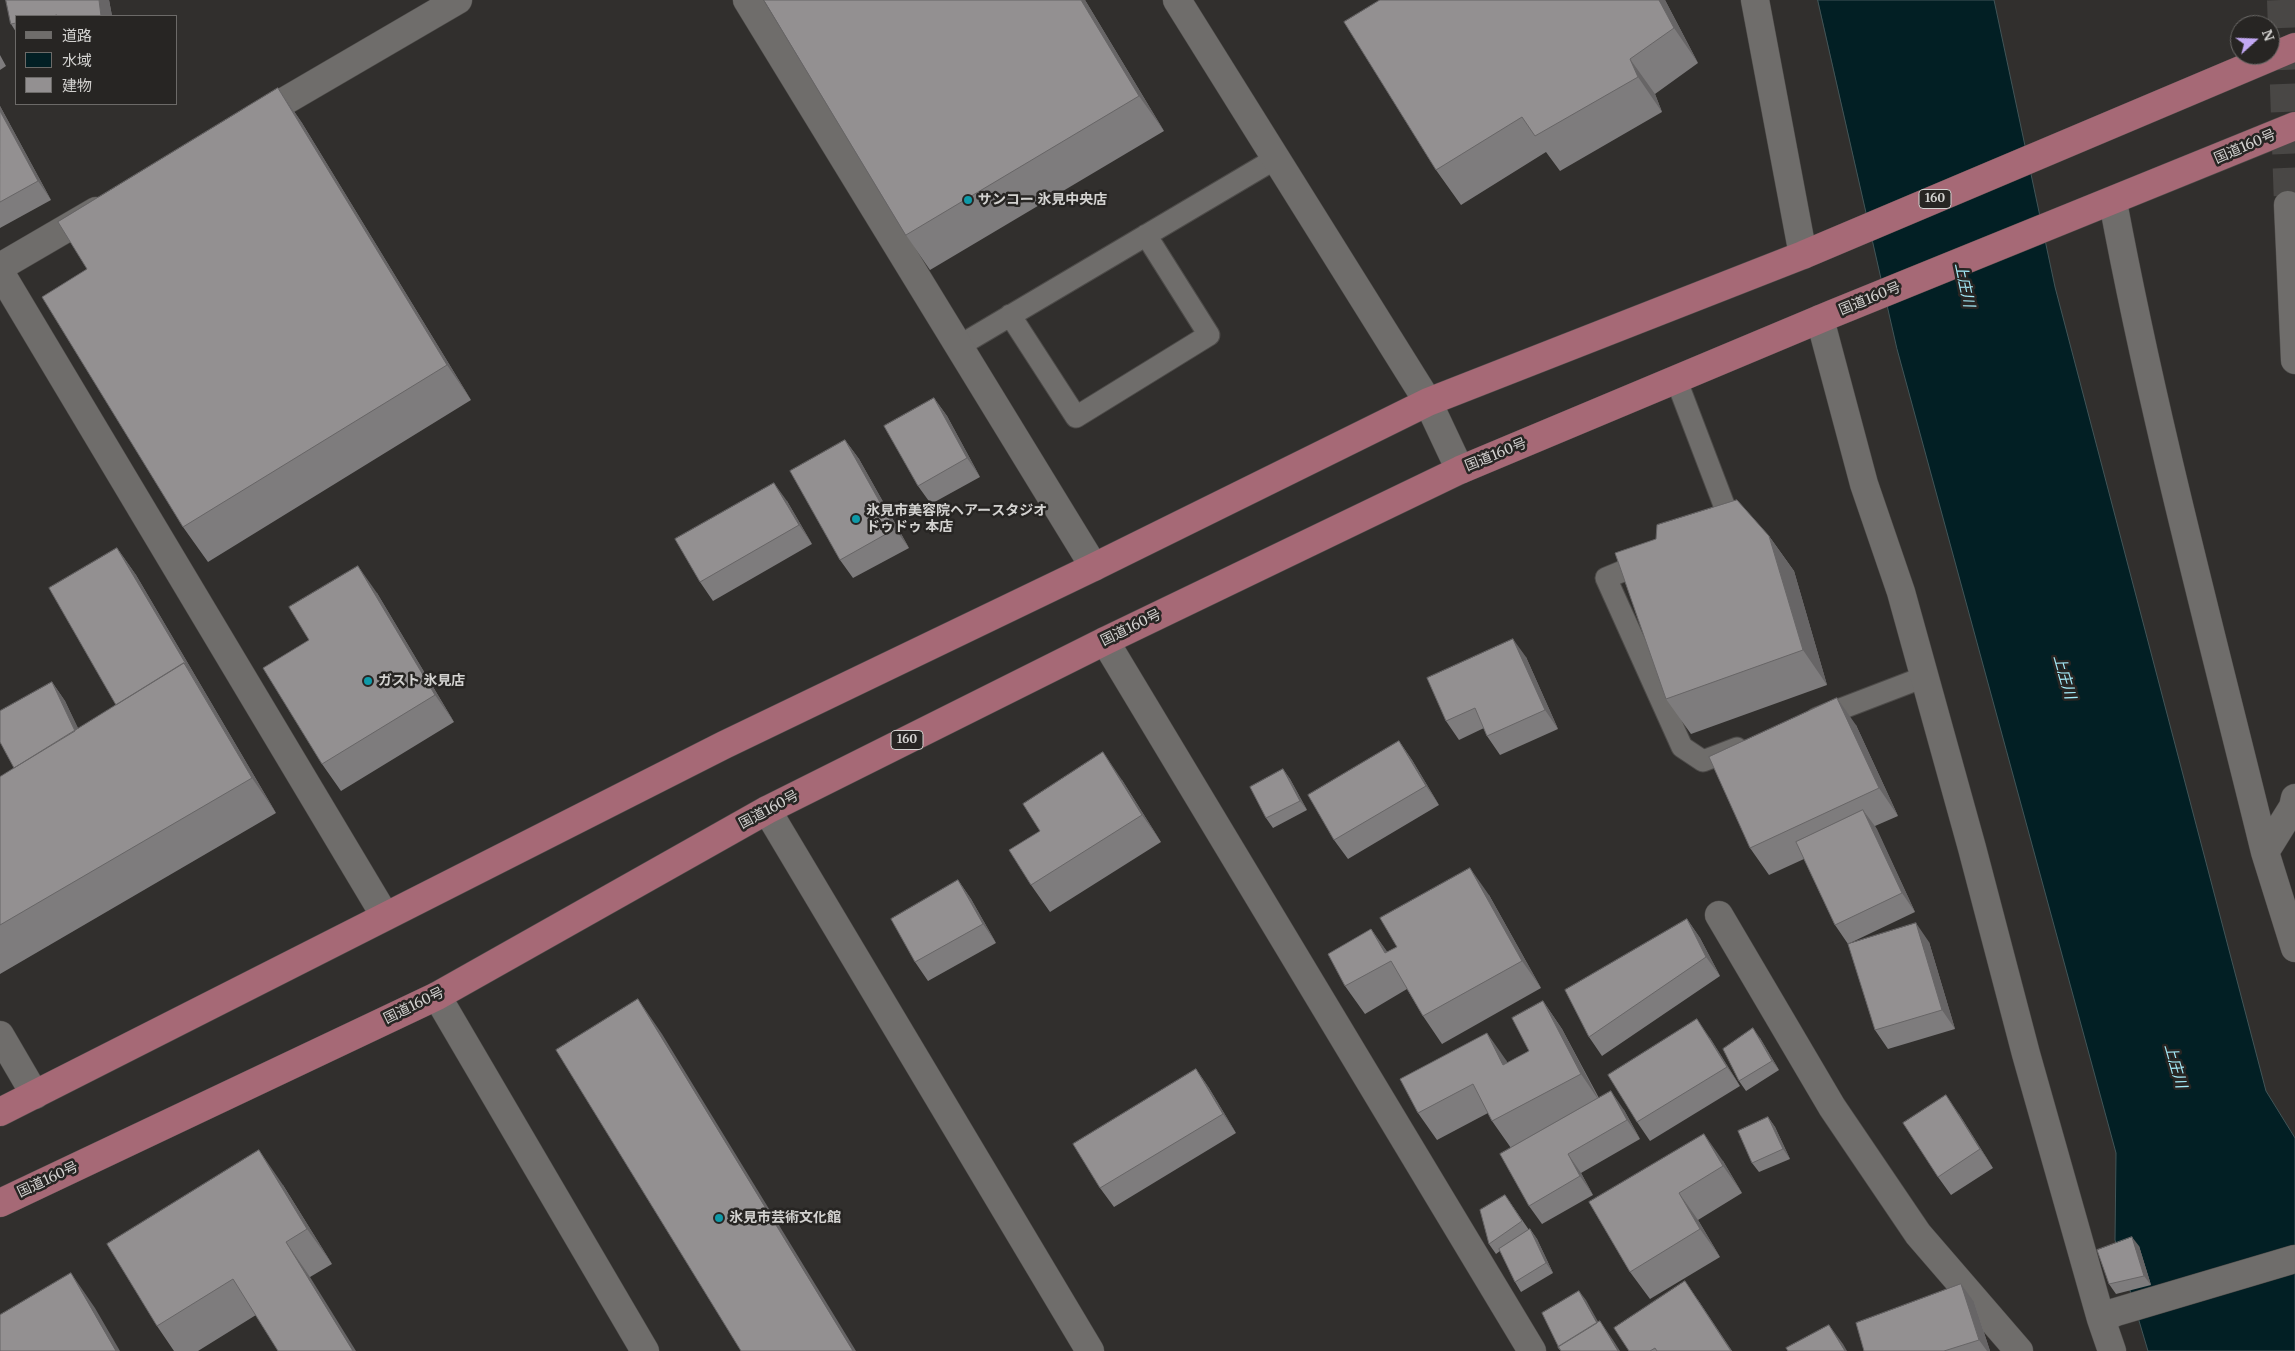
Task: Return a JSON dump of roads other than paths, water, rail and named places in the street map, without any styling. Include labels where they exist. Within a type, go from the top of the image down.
[{"type":"highway","name":"160","points":[[0,1112],[724,745],[1094,567],[1428,402],[1803,255],[2066,142],[2295,47]]},
{"type":"highway","name":"国道160号","points":[[0,1203],[437,996],[767,810],[1105,641],[1460,470],[1826,317],[2113,202],[2295,126]]},
{"type":"street","points":[[229,134],[458,0]]},
{"type":"street","points":[[747,0],[1094,567]]},
{"type":"street","points":[[1177,0],[1428,402],[1460,470]]},
{"type":"street","points":[[1755,0],[1803,255]]},
{"type":"street","points":[[0,267],[119,198]]},
{"type":"street","points":[[2113,202],[2128,281],[2167,458],[2265,852],[2295,948]]},
{"type":"street","points":[[2288,205],[2295,360]]},
{"type":"street","points":[[0,272],[385,916]]},
{"type":"street","points":[[1826,317],[1864,484],[1901,592],[1924,678],[2108,1316],[2112,1351]]},
{"type":"street","points":[[1105,641],[1532,1351]]},
{"type":"street","points":[[2265,852],[2293,807],[2295,798]]},
{"type":"street","points":[[767,810],[1090,1351]]},
{"type":"street","points":[[1719,915],[1832,1107],[1918,1234],[2019,1351]]},
{"type":"street","points":[[437,996],[645,1351]]},
{"type":"street","points":[[0,1035],[35,1095]]},
{"type":"street","points":[[2108,1316],[2295,1259]]},
{"type":"lane","points":[[959,346],[1275,159]]},
{"type":"lane","points":[[1010,315],[1076,417],[1209,335],[1146,235]]},
{"type":"lane","points":[[1676,379],[1732,526],[1714,534]]},
{"type":"lane","points":[[1669,552],[1606,578],[1682,747],[1703,761],[1758,740]]},
{"type":"lane","points":[[1795,726],[1924,678]]},
{"type":"water","name":"上庄川","points":[[1818,0],[1994,0],[2055,287],[2266,1091],[2295,1138],[2295,1351],[2148,1351],[2115,1240],[2116,1153],[1897,349]]},
{"type":"tunnel","points":[[2281,0],[2288,205]]},
{"type":"place","name":"サンコー 氷見中央店","points":[[968,200]]},
{"type":"place","name":"氷見市美容院ヘアースタジオ ドゥドゥ 本店","points":[[856,519]]},
{"type":"place","name":"ガスト 氷見店","points":[[368,681]]},
{"type":"place","name":"氷見市芸術文化館","points":[[719,1218]]}]
